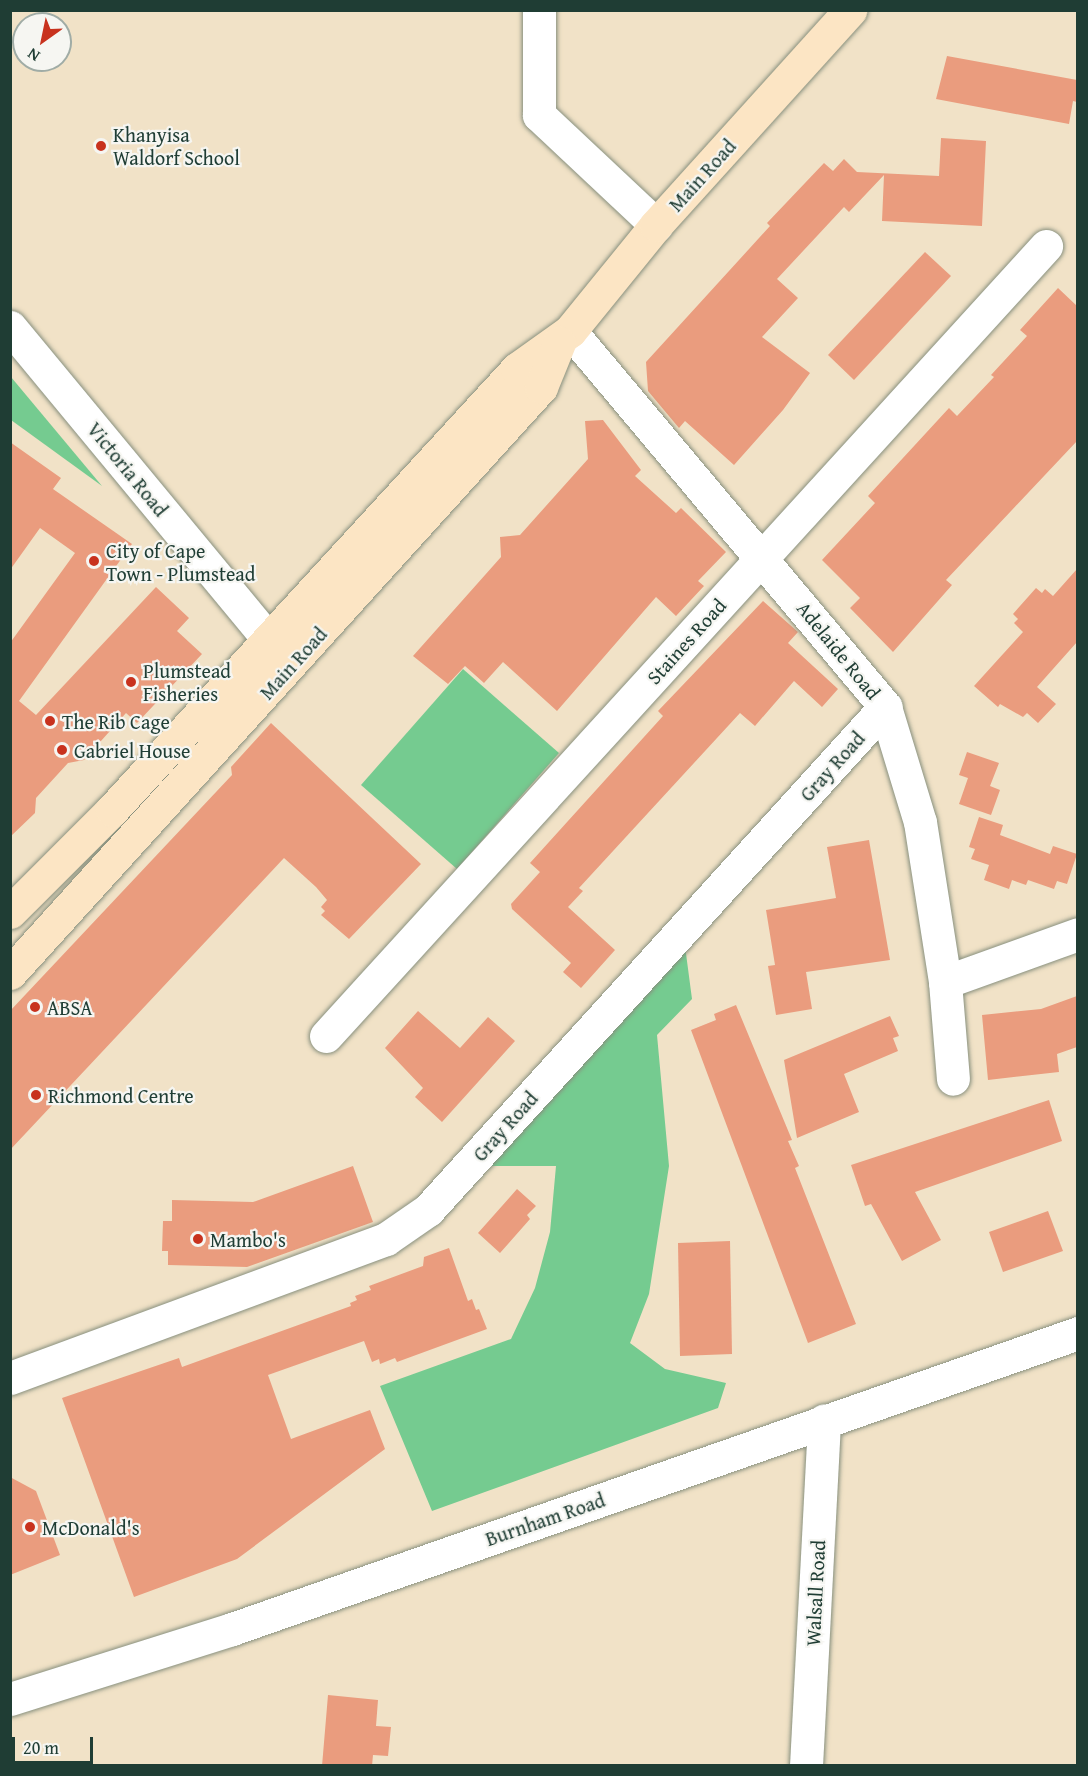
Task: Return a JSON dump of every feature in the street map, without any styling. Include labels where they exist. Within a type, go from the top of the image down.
[{"type":"main road","name":"Main Road","points":[[10,973],[542,387],[565,337],[656,225],[850,10]]},
{"type":"main road","name":"Main Road","points":[[10,912],[112,810],[518,369],[565,337]]},
{"type":"street","points":[[539,10],[539,115],[656,225]]},
{"type":"street","name":"Staines Road","points":[[326,1036],[1046,246]]},
{"type":"street","name":"Victoria Road","points":[[16,333],[290,666]]},
{"type":"street","name":"Adelaide Road","points":[[565,337],[763,557],[885,707],[920,822],[945,982],[953,1079]]},
{"type":"street","name":"Gray Road","points":[[10,1378],[386,1239],[428,1210],[885,707]]},
{"type":"street","points":[[945,982],[1077,934]]},
{"type":"street","name":"Burnham Road","points":[[10,1699],[232,1629],[1077,1333]]},
{"type":"street","name":"Walsall Road","points":[[806,1766],[824,1420]]},
{"type":"green space","points":[[11,377],[102,486],[11,420]]},
{"type":"green space","points":[[463,669],[559,753],[457,869],[361,785]]},
{"type":"green space","points":[[685,946],[692,999],[657,1035],[669,1166],[649,1294],[630,1343],[665,1369],[726,1383],[718,1408],[432,1511],[380,1386],[511,1339],[535,1288],[550,1232],[556,1166],[485,1166]]},
{"type":"building","points":[[947,56],[1077,80],[1077,102],[1073,101],[1069,124],[936,99]]},
{"type":"building","points":[[941,138],[986,141],[982,226],[882,221],[884,175],[849,212],[844,207],[777,279],[798,298],[762,337],[810,373],[783,410],[734,465],[685,421],[679,428],[648,391],[646,362],[770,226],[767,223],[824,163],[833,171],[844,159],[857,172],[939,176]]},
{"type":"building","points":[[925,252],[951,276],[854,380],[828,355]]},
{"type":"building","points":[[1058,288],[1077,306],[1077,441],[946,580],[952,585],[893,652],[850,608],[860,598],[822,560],[875,503],[868,496],[949,408],[957,416],[994,377],[991,375],[1027,336],[1020,330]]},
{"type":"building","points":[[603,420],[641,470],[635,476],[676,513],[681,508],[726,552],[698,581],[704,586],[676,616],[656,597],[557,711],[503,662],[484,683],[465,666],[448,684],[413,656],[501,557],[500,537],[520,535],[588,459],[585,421]]},
{"type":"building","points":[[10,442],[61,478],[53,489],[132,544],[19,701],[36,715],[156,587],[189,618],[177,631],[202,654],[137,723],[126,713],[84,760],[68,763],[36,798],[35,813],[10,837],[10,643],[75,553],[40,528],[10,570]]},
{"type":"building","points":[[1077,569],[1077,642],[1037,687],[1056,704],[1038,723],[1027,713],[1023,717],[1000,704],[998,707],[974,686],[1023,632],[1014,623],[1018,619],[1013,614],[1036,588],[1042,593],[1045,589],[1053,596]]},
{"type":"building","points":[[763,601],[798,632],[788,643],[838,689],[822,707],[794,681],[755,726],[740,713],[579,888],[583,891],[568,907],[615,950],[581,988],[563,972],[571,963],[512,909],[511,904],[540,872],[530,863],[663,716],[658,711]]},
{"type":"building","points":[[271,723],[421,864],[349,939],[321,915],[325,911],[321,907],[327,900],[284,858],[10,1150],[10,1011],[232,775],[231,767]]},
{"type":"building","points":[[967,752],[999,763],[990,786],[1000,790],[991,815],[959,804],[968,778],[959,775]]},
{"type":"building","points":[[979,817],[1003,825],[1000,835],[1050,854],[1053,846],[1077,854],[1067,884],[1057,881],[1054,889],[1028,880],[1026,885],[1012,880],[1009,889],[984,880],[989,865],[971,859],[975,849],[969,847]]},
{"type":"building","points":[[869,840],[890,960],[806,972],[812,1009],[776,1015],[768,966],[775,965],[766,910],[836,898],[827,847]]},
{"type":"building","points":[[1077,996],[1077,1047],[1057,1054],[1059,1072],[988,1080],[982,1015],[1041,1009]]},
{"type":"building","points":[[736,1005],[792,1140],[788,1141],[799,1166],[795,1168],[856,1324],[808,1343],[691,1030],[716,1020],[714,1014]]},
{"type":"building","points":[[418,1011],[460,1048],[488,1017],[515,1041],[442,1122],[415,1097],[423,1088],[385,1048]]},
{"type":"building","points":[[890,1016],[899,1036],[893,1038],[898,1051],[844,1074],[859,1112],[797,1138],[784,1060]]},
{"type":"building","points":[[1049,1100],[1062,1141],[915,1192],[941,1240],[902,1261],[871,1204],[865,1206],[851,1165]]},
{"type":"building","points":[[353,1166],[373,1222],[247,1267],[168,1265],[168,1251],[162,1251],[163,1221],[172,1221],[172,1200],[253,1202]]},
{"type":"building","points":[[517,1189],[536,1206],[527,1215],[530,1219],[500,1253],[478,1233]]},
{"type":"building","points":[[1048,1211],[1063,1251],[1003,1272],[989,1232]]},
{"type":"building","points":[[730,1241],[732,1354],[680,1356],[678,1243]]},
{"type":"building","points":[[449,1248],[468,1301],[472,1299],[476,1310],[479,1309],[487,1329],[397,1362],[395,1358],[380,1364],[379,1359],[372,1362],[364,1341],[268,1375],[291,1439],[370,1410],[385,1449],[237,1559],[134,1597],[62,1398],[179,1358],[182,1367],[351,1306],[350,1303],[357,1300],[355,1296],[371,1290],[369,1286],[423,1266],[424,1257]]},
{"type":"building","name":"McDonald's","points":[[10,1477],[36,1491],[60,1555],[10,1575]]},
{"type":"building","points":[[328,1695],[378,1700],[376,1726],[391,1727],[388,1756],[373,1755],[372,1766],[322,1766]]},
{"type":"place","name":"Khanyisa Waldorf School","points":[[101,146]]},
{"type":"place","name":"City of Cape Town - Plumstead","points":[[94,561]]},
{"type":"place","name":"Plumstead Fisheries","points":[[131,682]]},
{"type":"place","name":"The Rib Cage","points":[[50,721]]},
{"type":"place","name":"Gabriel House","points":[[62,750]]},
{"type":"place","name":"ABSA","points":[[35,1007]]},
{"type":"place","name":"Richmond Centre","points":[[36,1095]]},
{"type":"place","name":"Mambo's","points":[[198,1239]]},
{"type":"place","name":"McDonald's","points":[[30,1527]]}]
